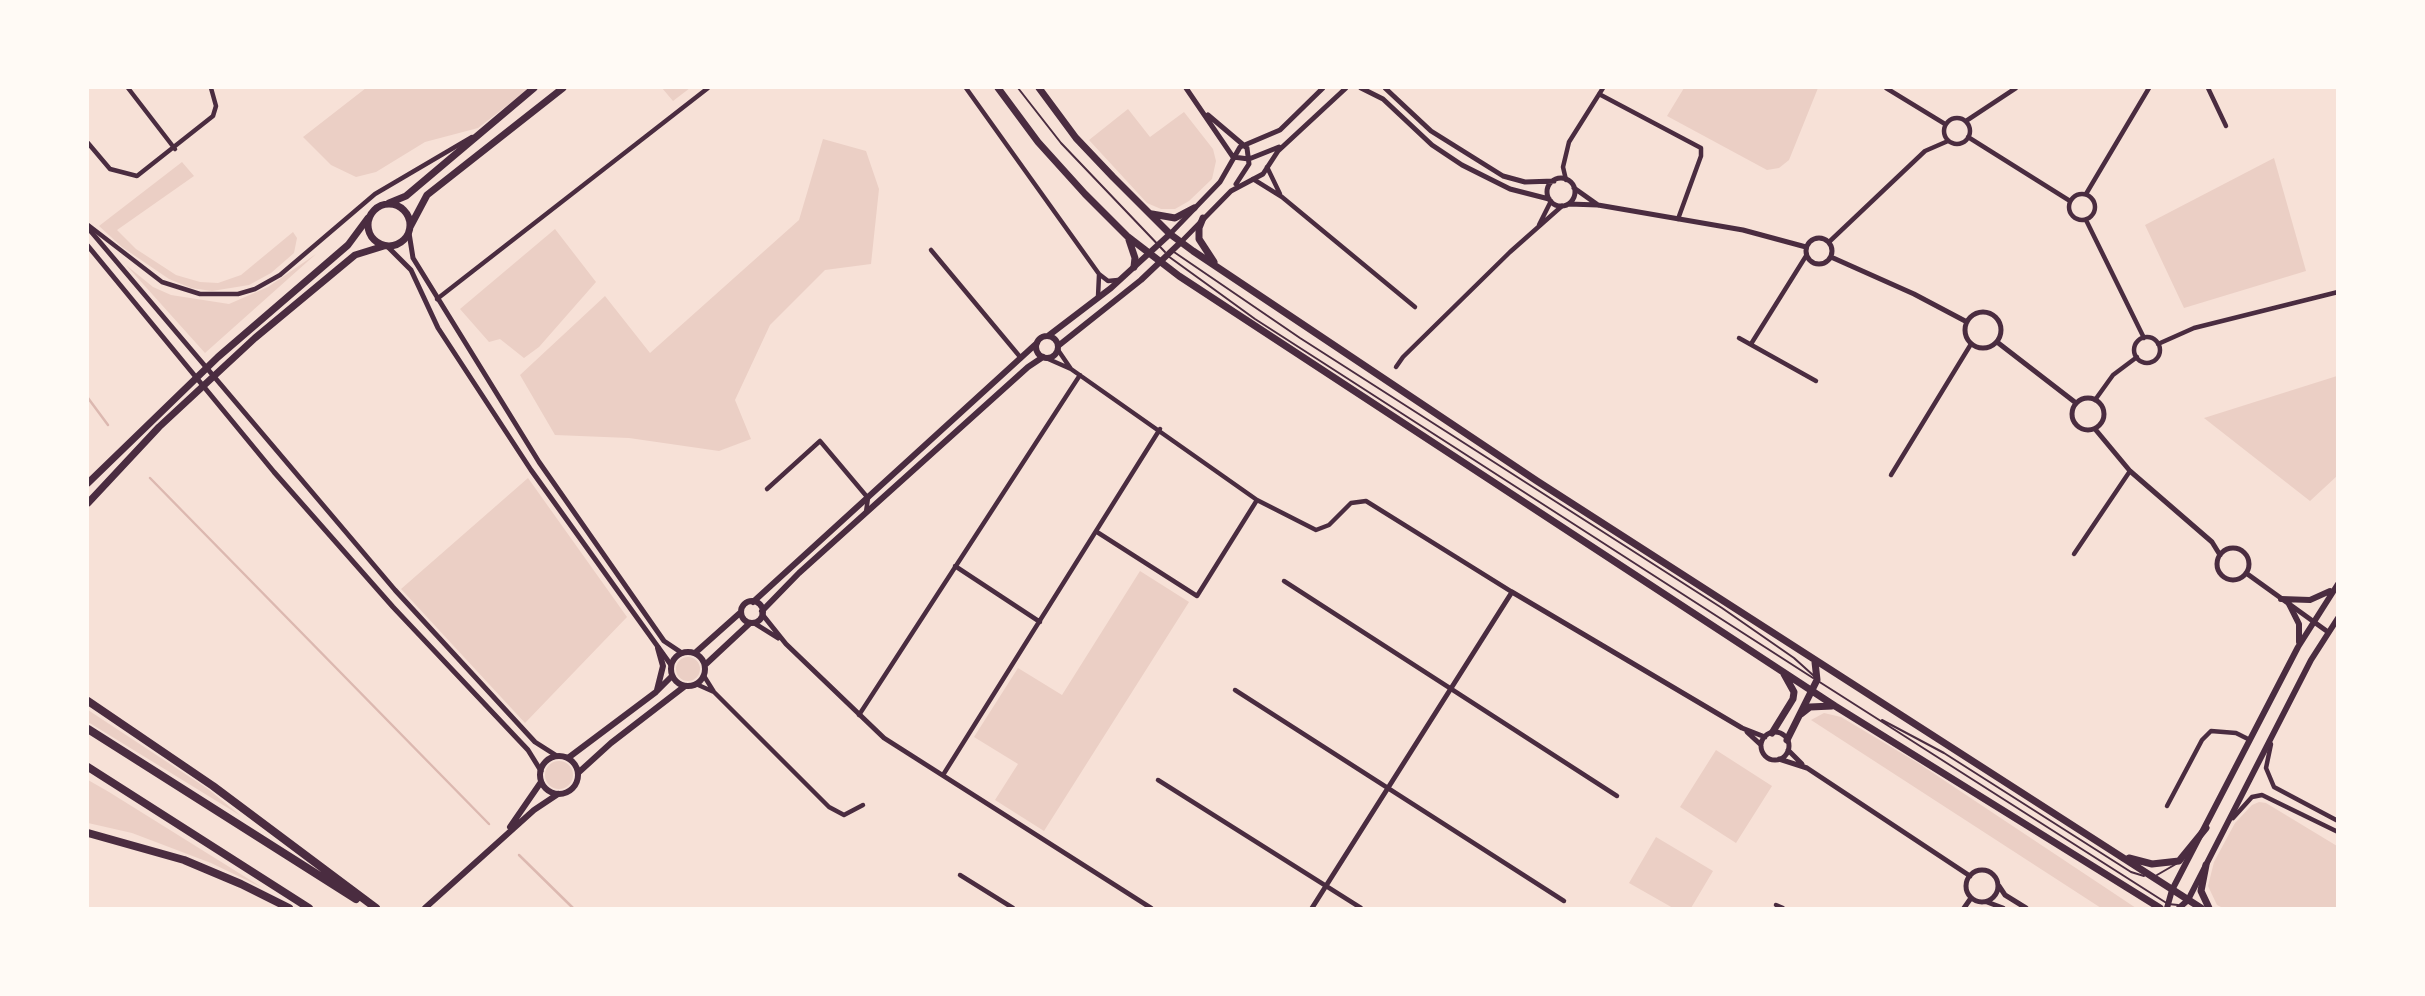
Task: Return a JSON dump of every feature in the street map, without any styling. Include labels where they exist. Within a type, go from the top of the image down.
[{"type":"highway","points":[[88,483],[200,374],[348,245],[376,207],[407,196],[534,88]]},
{"type":"highway","points":[[88,503],[159,427],[255,338],[355,256],[401,243],[427,195],[563,88]]},
{"type":"highway","points":[[998,88],[1055,162],[1127,236],[1160,263],[1835,706],[2165,907]]},
{"type":"highway","points":[[1040,88],[1076,138],[1147,211],[1170,234],[1227,275],[1537,481],[2201,908]]},
{"type":"highway","points":[[389,203],[404,209],[409,230]]},
{"type":"highway","points":[[1147,211],[1169,218],[1182,216],[1194,208]]},
{"type":"highway","points":[[369,218],[370,235],[386,246]]},
{"type":"highway","points":[[1203,218],[1199,228],[1202,246],[1227,275]]},
{"type":"highway","points":[[1127,236],[1134,252],[1134,268]]},
{"type":"highway","points":[[1787,740],[1795,719],[1817,680],[1815,661]]},
{"type":"highway","points":[[1768,735],[1793,695],[1790,684],[1779,669]]},
{"type":"highway","points":[[88,701],[213,786],[376,908]]},
{"type":"highway","points":[[1795,719],[1810,707],[1835,706]]},
{"type":"highway","points":[[88,729],[370,908]]},
{"type":"highway","points":[[88,767],[309,908]]},
{"type":"highway","points":[[2122,855],[2152,864],[2179,861],[2206,828]]},
{"type":"highway","points":[[88,834],[184,860],[289,908]]},
{"type":"highway","points":[[2206,865],[2201,891],[2209,908]]},
{"type":"main road","points":[[685,686],[672,676],[671,665],[682,653],[695,653],[1037,343],[1097,299],[1170,234]]},
{"type":"main road","points":[[426,908],[534,810],[558,794],[572,790],[578,773],[611,743],[685,686],[696,684],[704,676],[705,665],[712,655],[752,623],[864,516],[1028,367],[1054,356],[1058,348],[1160,263],[1181,242]]},
{"type":"main road","points":[[1048,336],[1058,348]]},
{"type":"main road","points":[[1037,343],[1037,350],[1045,358]]},
{"type":"main road","points":[[2165,907],[2298,647],[2337,584]]},
{"type":"main road","points":[[2281,599],[2310,600],[2332,590]]},
{"type":"main road","points":[[753,602],[762,613]]},
{"type":"main road","points":[[2289,604],[2299,624],[2298,647]]},
{"type":"main road","points":[[741,612],[743,619],[752,623]]},
{"type":"main road","points":[[2179,908],[2188,900],[2278,724],[2337,618]]},
{"type":"main road","points":[[656,692],[663,666],[658,648]]},
{"type":"main road","points":[[695,653],[705,665]]},
{"type":"main road","points":[[568,758],[656,692],[672,676]]},
{"type":"main road","points":[[492,847],[541,782],[541,771],[547,761],[557,756],[568,758],[578,773]]},
{"type":"main road","points":[[541,782],[549,792],[558,794]]},
{"type":"street","points":[[128,88],[175,149]]},
{"type":"street","points":[[88,143],[110,169],[137,176],[175,149],[213,116],[216,106],[211,88]]},
{"type":"street","points":[[437,299],[708,88]]},
{"type":"street","points":[[967,88],[1099,274],[1111,281],[1121,279]]},
{"type":"street","points":[[1186,88],[1233,157]]},
{"type":"street","points":[[1170,234],[1220,182],[1233,157],[1244,144],[1280,130],[1323,88]]},
{"type":"street","points":[[1226,195],[1259,177],[1287,142],[1346,88]]},
{"type":"street","points":[[1361,88],[1383,99],[1432,145],[1462,165],[1510,189],[1566,205],[1598,205],[1743,230],[1806,247]]},
{"type":"street","points":[[1385,88],[1431,131],[1493,171],[1525,182],[1566,180]]},
{"type":"street","points":[[1598,205],[1566,180],[1563,167],[1569,142],[1603,88]]},
{"type":"street","points":[[1886,88],[1945,124]]},
{"type":"street","points":[[1966,121],[2016,88]]},
{"type":"street","points":[[2086,194],[2149,88]]},
{"type":"street","points":[[2208,88],[2227,126]]},
{"type":"street","points":[[1599,94],[1700,148],[1701,156],[1678,219]]},
{"type":"street","points":[[1181,242],[1245,172],[1249,159],[1244,144],[1205,113]]},
{"type":"street","points":[[1956,117],[1966,121],[1970,130],[1968,138],[1956,144],[1948,141],[1944,133],[1945,124],[1956,117]]},
{"type":"street","points":[[88,226],[162,282],[200,294],[238,294],[255,289],[279,275],[374,194],[484,129]]},
{"type":"street","points":[[1968,138],[2070,201]]},
{"type":"street","points":[[1829,242],[1925,151],[1948,141]]},
{"type":"street","points":[[1233,157],[1249,159],[1270,152],[1287,142]]},
{"type":"street","points":[[1267,167],[1282,197]]},
{"type":"street","points":[[1253,179],[1282,197],[1415,307]]},
{"type":"street","points":[[1538,225],[1550,200],[1548,190],[1554,181]]},
{"type":"street","points":[[1396,368],[1403,357],[1538,225],[1566,205],[1574,196],[1574,188]]},
{"type":"street","points":[[2086,194],[2095,206],[2093,214],[2086,220],[2073,218],[2068,209],[2070,201],[2077,195],[2086,194]]},
{"type":"street","points":[[2086,220],[2144,338]]},
{"type":"street","points":[[88,226],[236,405],[407,604],[535,742],[557,756]]},
{"type":"street","points":[[409,230],[413,258],[539,463],[664,641],[682,653]]},
{"type":"street","points":[[1806,247],[1817,238],[1829,242]]},
{"type":"street","points":[[1829,242],[1831,257]]},
{"type":"street","points":[[88,246],[226,414],[393,607],[528,750],[541,771]]},
{"type":"street","points":[[386,246],[411,270],[438,328],[524,459],[671,665]]},
{"type":"street","points":[[1751,344],[1806,256],[1806,247]]},
{"type":"street","points":[[931,250],[1022,358]]},
{"type":"street","points":[[1806,256],[1818,265],[1831,257]]},
{"type":"street","points":[[1831,257],[1967,323]]},
{"type":"street","points":[[1097,299],[1099,274]]},
{"type":"street","points":[[2158,344],[2194,328],[2337,292]]},
{"type":"street","points":[[1979,313],[1991,314],[2001,328],[1997,342],[1986,348],[1971,344],[1965,333],[1967,323],[1979,313]]},
{"type":"street","points":[[1739,338],[1816,381]]},
{"type":"street","points":[[2144,338],[2153,339],[2160,351],[2155,360],[2146,363],[2137,357],[2135,347],[2144,338]]},
{"type":"street","points":[[1997,342],[2076,403]]},
{"type":"street","points":[[1891,475],[1971,344]]},
{"type":"street","points":[[1058,348],[1072,369]]},
{"type":"street","points":[[2095,400],[2113,375],[2137,357]]},
{"type":"street","points":[[1045,358],[1072,369],[1257,499],[1316,530],[1329,525],[1351,503],[1366,501],[1512,592],[1742,728],[1761,745],[1766,757],[1807,768]]},
{"type":"street","points":[[859,715],[1080,375]]},
{"type":"street","points":[[2086,398],[2101,404],[2104,415],[2095,429],[2085,430],[2075,424],[2072,414],[2076,403],[2086,398]]},
{"type":"street","points":[[943,775],[1160,429]]},
{"type":"street","points":[[2095,429],[2130,471],[2212,542],[2220,555],[2218,569],[2224,577],[2233,580],[2246,573],[2249,563],[2241,550],[2232,548],[2220,555]]},
{"type":"street","points":[[767,489],[820,441],[868,498],[868,508],[864,516]]},
{"type":"street","points":[[2074,554],[2130,471]]},
{"type":"street","points":[[1097,532],[1197,596],[1257,499]]},
{"type":"street","points":[[955,566],[1040,622]]},
{"type":"street","points":[[2246,573],[2328,632]]},
{"type":"street","points":[[1284,581],[1617,796]]},
{"type":"street","points":[[1312,908],[1512,592]]},
{"type":"street","points":[[762,613],[786,644],[884,738],[1151,908]]},
{"type":"street","points":[[752,623],[786,644]]},
{"type":"street","points":[[704,676],[715,692],[829,807],[844,815],[863,805]]},
{"type":"street","points":[[696,684],[715,692]]},
{"type":"street","points":[[1235,690],[1564,901]]},
{"type":"street","points":[[2278,724],[2266,761],[2268,779],[2274,787],[2337,821]]},
{"type":"street","points":[[1742,728],[1768,735],[1781,734],[1787,740],[1788,750],[1807,768],[1970,876]]},
{"type":"street","points":[[2167,806],[2202,740],[2211,731],[2236,733],[2250,740]]},
{"type":"street","points":[[1761,745],[1768,735]]},
{"type":"street","points":[[1779,759],[1788,750]]},
{"type":"street","points":[[1158,780],[1361,908]]},
{"type":"street","points":[[2226,827],[2247,801],[2262,795],[2337,832]]},
{"type":"street","points":[[2003,908],[1971,898],[1966,888],[1970,876],[1978,871],[1990,872],[2005,895],[2026,908]]},
{"type":"street","points":[[960,875],[1013,908]]},
{"type":"street","points":[[1987,902],[1995,896],[1998,886]]},
{"type":"street","points":[[1965,908],[1971,898]]},
{"type":"street","points":[[1776,905],[1783,908]]},
{"type":"lane","points":[[1018,88],[1061,144],[1160,245],[1255,319],[1798,671],[1875,716],[2165,907],[2188,900]]},
{"type":"lane","points":[[1160,245],[1300,338],[1722,608],[1794,658],[1817,680]]},
{"type":"lane","points":[[1875,716],[1944,753],[2067,828],[2131,872],[2151,877],[2167,871],[2179,861]]},
{"type":"shaded area","points":[[366,88],[530,88],[478,128],[425,142],[376,172],[356,177],[331,165],[303,137]]},
{"type":"shaded area","points":[[662,88],[690,88],[673,101]]},
{"type":"shaded area","points":[[1684,88],[1818,88],[1789,160],[1779,168],[1767,170],[1667,116]]},
{"type":"shaded area","points":[[1128,109],[1150,137],[1184,112],[1213,149],[1216,161],[1212,179],[1189,201],[1175,209],[1161,209],[1147,203],[1089,140]]},
{"type":"shaded area","points":[[823,139],[866,151],[879,189],[871,264],[825,270],[770,325],[735,400],[751,439],[719,451],[629,438],[555,435],[520,375],[605,296],[650,353],[799,220]]},
{"type":"shaded area","points":[[2274,158],[2306,271],[2184,308],[2145,225]]},
{"type":"shaded area","points":[[182,162],[194,176],[117,230],[136,249],[176,275],[200,282],[218,283],[241,275],[293,232],[297,238],[294,253],[271,273],[249,285],[212,291],[191,288],[169,279],[122,247],[99,226]]},
{"type":"shaded area","points":[[555,229],[596,282],[539,347],[524,358],[500,339],[489,342],[460,309]]},
{"type":"shaded area","points":[[316,254],[205,353],[126,265],[153,287],[171,295],[229,304],[268,287]]},
{"type":"shaded area","points":[[2337,376],[2337,476],[2310,501],[2204,418]]},
{"type":"shaded area","points":[[528,478],[627,617],[525,723],[401,589]]},
{"type":"shaded area","points":[[1140,571],[1189,602],[1044,831],[995,800],[1018,764],[974,737],[1018,668],[1062,695]]},
{"type":"shaded area","points":[[688,657],[697,660],[700,669],[697,678],[688,681],[679,678],[676,669],[679,660]]},
{"type":"shaded area","points":[[88,710],[208,789],[241,816],[88,722]]},
{"type":"shaded area","points":[[1824,713],[1841,717],[1918,763],[2136,908],[2101,908],[1811,720]]},
{"type":"shaded area","points":[[1716,750],[1772,786],[1736,843],[1680,807]]},
{"type":"shaded area","points":[[559,761],[569,765],[573,775],[569,785],[559,789],[549,785],[545,775],[549,765]]},
{"type":"shaded area","points":[[88,780],[263,888],[211,863],[132,833],[88,823]]},
{"type":"shaded area","points":[[2266,803],[2337,846],[2337,908],[2223,908],[2217,905],[2208,886],[2214,862],[2235,823],[2252,805]]},
{"type":"shaded area","points":[[1656,837],[1713,871],[1691,908],[1673,908],[1629,883]]},
{"type":"waterway","points":[[88,398],[108,425]]},
{"type":"waterway","points":[[150,478],[489,824]]},
{"type":"waterway","points":[[519,855],[573,908]]}]
